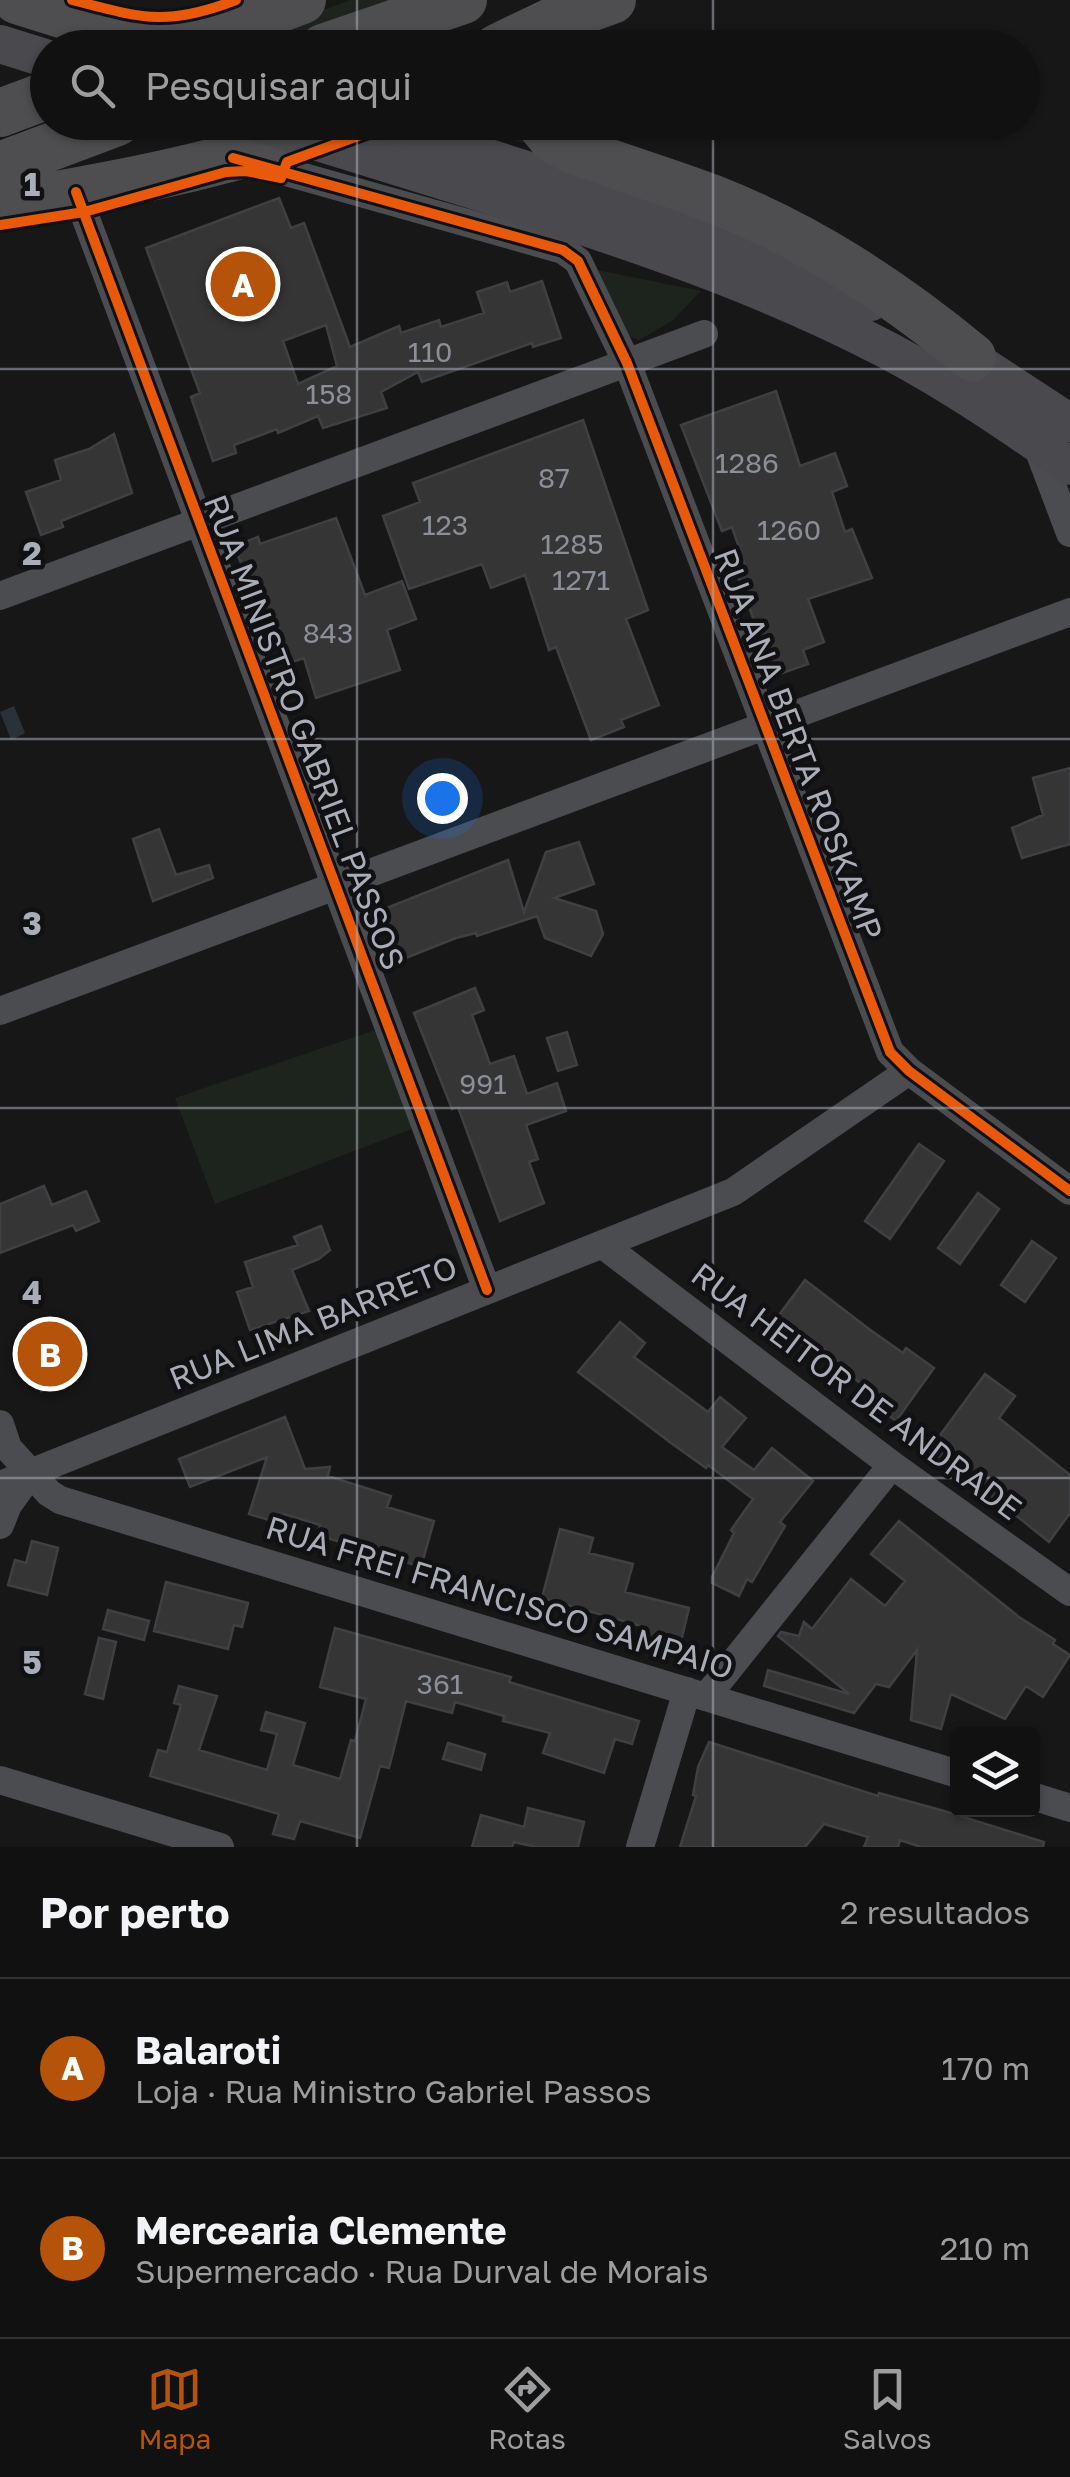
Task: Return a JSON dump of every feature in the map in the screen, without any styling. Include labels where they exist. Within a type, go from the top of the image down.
[{"type":"highway","points":[[17,0],[114,30]]},
{"type":"highway","points":[[221,30],[302,0]]},
{"type":"highway","points":[[376,30],[464,0]]},
{"type":"highway","points":[[554,30],[612,0]]},
{"type":"highway","points":[[0,79],[30,68]]},
{"type":"highway","points":[[0,113],[30,102]]},
{"type":"highway","points":[[0,166],[69,140]]},
{"type":"highway","points":[[0,205],[76,192],[244,140]]},
{"type":"highway","points":[[556,140],[573,150],[713,199],[824,252],[888,290],[972,357]]},
{"type":"main road","points":[[0,8],[70,30]]},
{"type":"main road","points":[[0,44],[30,55]]},
{"type":"main road","points":[[244,140],[487,176],[759,254],[865,299],[972,357],[1070,422]]},
{"type":"main road","points":[[411,140],[657,251],[807,312],[936,377],[1070,466]]},
{"type":"street","name":"RUA ANA BERTA ROSKAMP","points":[[244,140],[563,250],[578,261],[627,363],[884,1038],[897,1062],[1070,1192]]},
{"type":"street","name":"RUA MINISTRO GABRIEL PASSOS","points":[[76,192],[487,1290]]},
{"type":"street","points":[[0,596],[704,334]]},
{"type":"street","points":[[1036,442],[1070,533]]},
{"type":"street","points":[[0,1011],[1063,611]]},
{"type":"street","name":"RUA LIMA BARRETO","points":[[0,1485],[733,1192],[909,1071]]},
{"type":"street","name":"RUA HEITOR DE ANDRADE","points":[[604,1244],[892,1465],[1070,1592]]},
{"type":"street","name":"RUA FREI FRANCISCO SAMPAIO","points":[[0,1424],[8,1448],[60,1500],[950,1772]]},
{"type":"street","points":[[640,1847],[696,1694],[892,1465]]},
{"type":"street","points":[[0,1525],[32,1472]]},
{"type":"street","points":[[0,1780],[220,1847]]},
{"type":"street","points":[[1040,1799],[1070,1808]]},
{"type":"shaded area","points":[[350,0],[411,0],[321,30],[278,27]]},
{"type":"shaded area","points":[[514,140],[550,140],[569,157]]},
{"type":"shaded area","points":[[597,270],[701,291],[672,321],[639,340],[626,335]]},
{"type":"shaded area","points":[[14,706],[25,733],[11,740],[0,712]]},
{"type":"shaded area","points":[[381,1028],[417,1127],[215,1204],[175,1098]]},
{"type":"building","points":[[279,198],[291,228],[304,223],[350,347],[399,326],[401,333],[439,320],[441,327],[484,313],[477,292],[507,282],[510,292],[542,281],[561,338],[533,347],[532,343],[422,382],[418,372],[381,392],[387,408],[323,428],[318,416],[278,433],[277,429],[234,445],[236,453],[213,461],[191,397],[200,393],[146,248]],"holes":[[[326,325],[337,366],[298,384],[283,341]]]},
{"type":"building","points":[[776,391],[800,466],[835,453],[847,486],[832,492],[845,532],[852,529],[872,578],[808,599],[824,642],[803,650],[808,664],[774,676],[735,568],[745,565],[732,527],[722,531],[681,425]]},
{"type":"building","points":[[583,420],[648,610],[626,619],[659,705],[621,720],[624,727],[591,740],[556,647],[549,650],[525,575],[491,588],[482,564],[409,589],[383,516],[420,502],[413,483]]},
{"type":"building","points":[[114,434],[132,493],[61,521],[63,527],[41,535],[26,492],[61,480],[55,460],[89,449]]},
{"type":"building","points":[[336,518],[365,595],[402,581],[416,619],[387,630],[400,670],[316,698],[304,658],[286,664],[274,627],[268,630],[234,546],[258,537],[260,544]]},
{"type":"building","points":[[1070,768],[1070,844],[1022,858],[1012,828],[1043,815],[1033,778]]},
{"type":"building","points":[[159,829],[176,875],[209,865],[213,878],[153,901],[133,839]]},
{"type":"building","points":[[579,842],[594,884],[554,898],[596,911],[603,934],[591,956],[545,938],[537,916],[477,936],[476,933],[456,938],[398,961],[379,911],[508,860],[524,912],[546,852]]},
{"type":"building","points":[[475,988],[484,1010],[472,1015],[490,1064],[514,1056],[527,1094],[557,1083],[566,1111],[526,1125],[538,1159],[529,1162],[544,1203],[500,1221],[458,1107],[452,1109],[414,1013]]},
{"type":"building","points":[[567,1032],[577,1065],[558,1071],[547,1038]]},
{"type":"building","points":[[919,1144],[944,1161],[890,1239],[865,1221]]},
{"type":"building","points":[[44,1186],[52,1205],[86,1191],[99,1221],[76,1231],[73,1225],[0,1253],[0,1204]]},
{"type":"building","points":[[978,1193],[999,1209],[960,1264],[938,1248]]},
{"type":"building","points":[[321,1226],[330,1250],[292,1270],[309,1311],[250,1330],[237,1292],[253,1287],[245,1262],[298,1245],[294,1237]]},
{"type":"building","points":[[1032,1241],[1056,1258],[1025,1302],[1001,1285]]},
{"type":"building","points":[[805,1280],[903,1353],[906,1348],[934,1368],[896,1421],[868,1400],[874,1393],[840,1368],[843,1365],[808,1336],[803,1345],[773,1323]]},
{"type":"building","points":[[58,1318],[79,1376],[41,1391],[20,1332]]},
{"type":"building","points":[[620,1322],[645,1343],[634,1357],[708,1412],[720,1397],[746,1418],[722,1447],[754,1470],[772,1448],[813,1481],[780,1522],[785,1526],[752,1582],[747,1579],[739,1596],[712,1583],[712,1577],[734,1533],[731,1530],[753,1499],[578,1372]]},
{"type":"building","points":[[985,1374],[1015,1396],[999,1418],[1070,1475],[1070,1513],[1049,1542],[993,1497],[991,1500],[927,1453]]},
{"type":"building","points":[[285,1417],[305,1469],[330,1467],[328,1476],[391,1496],[387,1507],[434,1521],[421,1567],[317,1535],[320,1525],[284,1514],[282,1524],[249,1514],[267,1457],[190,1487],[179,1459]]},
{"type":"building","points":[[899,1521],[1070,1655],[1043,1697],[1026,1686],[1005,1719],[951,1694],[941,1729],[911,1720],[917,1650],[889,1687],[876,1684],[854,1713],[764,1686],[768,1670],[849,1694],[778,1636],[781,1632],[799,1636],[804,1622],[812,1629],[851,1579],[885,1606],[905,1581],[871,1554]]},
{"type":"building","points":[[560,1529],[593,1538],[589,1553],[633,1564],[625,1592],[689,1608],[678,1654],[640,1644],[645,1627],[542,1598]]},
{"type":"building","points":[[32,1541],[58,1548],[47,1595],[8,1585],[15,1560],[26,1563]]},
{"type":"building","points":[[166,1582],[248,1603],[242,1627],[234,1625],[228,1649],[154,1631]]},
{"type":"building","points":[[108,1610],[149,1621],[144,1640],[103,1629]]},
{"type":"building","points":[[335,1628],[511,1677],[509,1682],[639,1721],[632,1744],[615,1739],[604,1773],[543,1753],[550,1733],[503,1721],[504,1716],[455,1702],[452,1713],[406,1701],[389,1768],[380,1766],[360,1838],[300,1821],[294,1839],[273,1834],[279,1814],[150,1776],[158,1750],[167,1752],[181,1705],[174,1703],[179,1686],[217,1696],[199,1750],[267,1770],[277,1734],[261,1730],[266,1712],[305,1723],[293,1765],[340,1779],[366,1699],[320,1687]]},
{"type":"building","points":[[99,1638],[116,1642],[103,1699],[85,1694]]},
{"type":"building","points":[[709,1742],[878,1796],[879,1793],[944,1811],[950,1817],[963,1817],[1044,1842],[1043,1847],[921,1847],[900,1840],[898,1847],[864,1847],[868,1837],[824,1824],[805,1847],[680,1847],[696,1796],[693,1795],[698,1767]]},
{"type":"building","points":[[448,1743],[485,1754],[481,1770],[443,1759]]},
{"type":"building","points":[[528,1808],[584,1822],[578,1847],[536,1847],[514,1842],[512,1847],[472,1847],[481,1815],[524,1827]]},
{"type":"cycle path","points":[[72,0],[154,17],[191,14],[236,0]]},
{"type":"cycle path","points":[[0,225],[84,212],[226,172],[246,171],[281,178],[287,162],[347,140]]},
{"type":"cycle path","points":[[233,158],[563,250],[578,261],[627,363],[890,1052],[909,1071],[1070,1191]]},
{"type":"cycle path","points":[[76,192],[487,1290]]},
{"type":"place","name":"Balaroti","points":[[243,284]]},
{"type":"place","name":"Mercearia Clemente","points":[[50,1354]]}]
